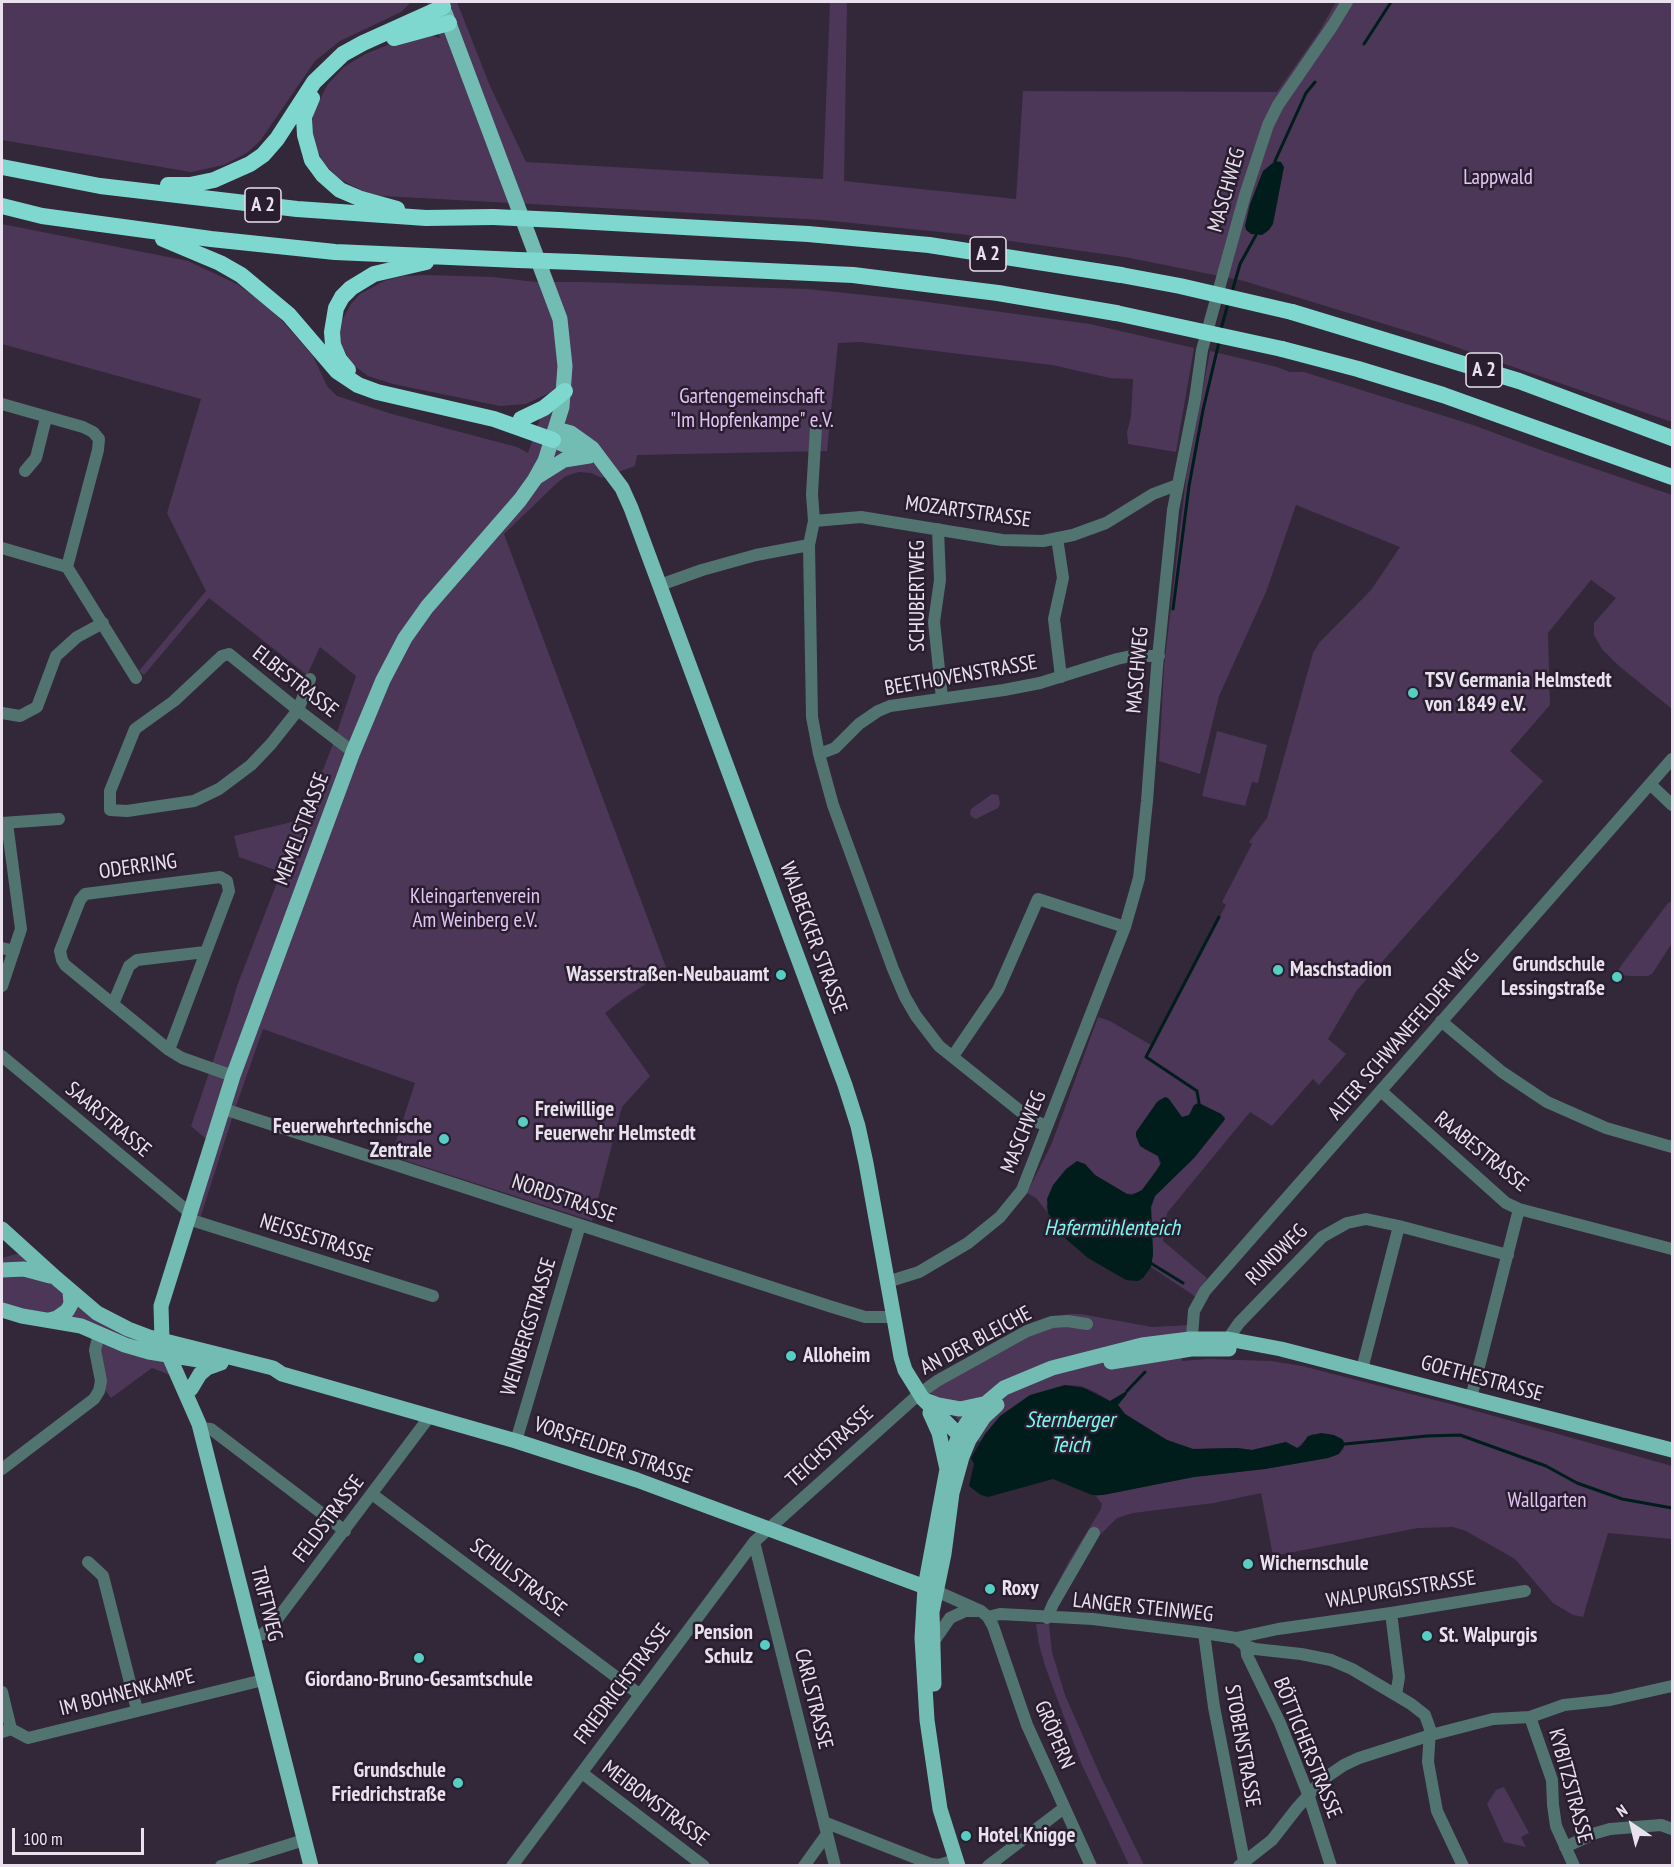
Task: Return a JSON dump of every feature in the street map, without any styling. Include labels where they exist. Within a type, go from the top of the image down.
[{"type":"highway","points":[[400,26],[421,2]]},
{"type":"highway","points":[[100,186],[190,185],[214,180],[238,171],[263,155],[277,139],[310,89],[343,54],[400,26],[444,10]]},
{"type":"highway","points":[[426,218],[361,199],[340,190],[323,175],[312,160],[305,135],[304,117],[318,88],[344,61],[444,10]]},
{"type":"highway","name":"A 2","points":[[2,167],[100,186],[297,209],[426,218],[494,217],[808,234],[929,245],[1121,275],[1292,312],[1519,381],[1672,438]]},
{"type":"highway","name":"A 2","points":[[2,206],[42,216],[148,232],[335,252],[853,275],[998,293],[1116,313],[1282,349],[1358,369],[1443,395],[1672,477]]},
{"type":"highway","points":[[148,232],[220,263],[241,275],[289,315],[337,371],[358,385],[377,392],[554,435]]},
{"type":"highway","points":[[377,392],[348,370],[339,359],[333,345],[333,319],[342,297],[361,281],[374,274],[452,257]]},
{"type":"highway","points":[[494,419],[521,419],[531,416],[565,391]]},
{"type":"highway","points":[[521,419],[554,435]]},
{"type":"main road","name":"MEMELSTRASSE","points":[[199,1426],[191,1389],[172,1350],[161,1306],[233,1076],[353,752],[383,680],[410,630],[446,583],[520,500],[535,479],[545,461],[554,435],[565,391],[566,366],[560,319],[497,146],[444,10]]},
{"type":"main road","name":"WALBECKER STRASSE","points":[[554,435],[575,435],[592,448],[594,457],[622,488],[848,1094],[864,1155],[903,1364],[921,1397],[964,1437]]},
{"type":"main road","points":[[535,479],[564,460],[594,457]]},
{"type":"main road","points":[[2,1229],[70,1291],[98,1313],[172,1350]]},
{"type":"main road","points":[[2,1270],[15,1267],[35,1270],[56,1278]]},
{"type":"main road","name":"MEMELSTRASSE","points":[[167,1286],[172,1350]]},
{"type":"main road","points":[[49,1320],[67,1311],[72,1298],[70,1291]]},
{"type":"main road","points":[[128,1329],[139,1328],[150,1323],[161,1306]]},
{"type":"main road","points":[[2,1310],[81,1326],[125,1345],[172,1350]]},
{"type":"main road","name":"GOETHESTRASSE","points":[[964,1437],[993,1408],[1027,1385],[1091,1366],[1190,1344],[1228,1339],[1281,1349],[1362,1369],[1672,1450]]},
{"type":"main road","name":"GOETHESTRASSE","points":[[964,1437],[966,1422],[982,1404],[1016,1382],[1052,1368],[1142,1345],[1190,1344],[1281,1349]]},
{"type":"main road","name":"VORSFELDER STRASSE","points":[[172,1350],[272,1375],[282,1374]]},
{"type":"main road","name":"VORSFELDER STRASSE","points":[[172,1350],[273,1368],[282,1374],[516,1440],[638,1480],[930,1589]]},
{"type":"main road","name":"TRIFTWEG","points":[[172,1350],[199,1426],[311,1866]]},
{"type":"main road","points":[[191,1389],[200,1374],[207,1368],[221,1363]]},
{"type":"main road","points":[[921,1397],[938,1405],[960,1409],[982,1404]]},
{"type":"main road","points":[[921,1397],[939,1433],[947,1469]]},
{"type":"main road","points":[[957,1863],[940,1809],[927,1720],[922,1638],[947,1469],[964,1437]]},
{"type":"main road","points":[[930,1735],[934,1720],[934,1641],[930,1589],[945,1549],[952,1493],[962,1457],[964,1437]]},
{"type":"street","name":"MASCHWEG","points":[[887,1282],[909,1276],[935,1264],[968,1243],[1000,1217],[1022,1190],[1125,927],[1139,878],[1177,485],[1195,399],[1202,350],[1260,144],[1278,105],[1347,2]]},
{"type":"street","points":[[2,404],[88,429],[97,435],[99,440],[67,567]]},
{"type":"street","points":[[25,471],[36,458],[46,418]]},
{"type":"street","points":[[816,427],[812,494],[814,521],[809,545],[812,717],[833,805],[905,997],[916,1016],[933,1038],[953,1056],[1030,1119],[1047,1126]]},
{"type":"street","name":"MOZARTSTRASSE","points":[[814,521],[861,517],[1017,542],[1057,538],[1085,531],[1106,523],[1153,494],[1177,485]]},
{"type":"street","name":"SCHUBERTWEG","points":[[938,529],[940,580],[934,622],[942,698]]},
{"type":"street","points":[[1057,538],[1063,578],[1054,620],[1061,676]]},
{"type":"street","points":[[660,585],[756,555],[809,545]]},
{"type":"street","points":[[2,548],[67,567],[136,678]]},
{"type":"street","points":[[2,713],[20,716],[38,707],[56,656],[77,637],[103,623]]},
{"type":"street","name":"ELBESTRASSE","points":[[298,710],[256,760],[210,794],[194,801],[127,811],[110,810],[110,791],[135,729],[174,701],[222,656],[229,654],[353,752]]},
{"type":"street","name":"BEETHOVENSTRASSE","points":[[819,754],[835,748],[852,729],[878,711],[890,706],[1004,690],[1124,657],[1159,656]]},
{"type":"street","points":[[298,710],[310,679]]},
{"type":"street","name":"ALTER SCHWANEFELDER WEG","points":[[1190,1344],[1194,1311],[1205,1291],[1672,759]]},
{"type":"street","points":[[1650,784],[1672,805]]},
{"type":"street","points":[[2,986],[8,949],[20,935],[21,920],[4,823],[59,819]]},
{"type":"street","name":"ODERRING","points":[[169,1050],[230,891],[224,878],[216,876],[85,894],[80,900],[59,954],[65,965],[169,1050],[182,1058],[233,1076]]},
{"type":"street","points":[[953,1056],[998,990],[1038,899],[1125,927]]},
{"type":"street","points":[[113,1004],[129,966],[136,960],[206,952]]},
{"type":"street","points":[[1441,1021],[1502,1072],[1547,1102],[1606,1128],[1672,1147]]},
{"type":"street","name":"SAARSTRASSE","points":[[2,1056],[189,1216]]},
{"type":"street","name":"RAABESTRASSE","points":[[1381,1092],[1506,1203],[1519,1209],[1672,1249]]},
{"type":"street","name":"NORDSTRASSE","points":[[224,1109],[856,1314],[875,1318],[893,1317]]},
{"type":"street","points":[[1471,1398],[1519,1209]]},
{"type":"street","name":"NEISSESTRASSE","points":[[189,1216],[433,1296]]},
{"type":"street","name":"RUNDWEG","points":[[1228,1339],[1239,1323],[1322,1236],[1347,1223],[1366,1219],[1508,1255]]},
{"type":"street","name":"WEINBERGSTRASSE","points":[[516,1440],[580,1226]]},
{"type":"street","points":[[1362,1369],[1399,1226]]},
{"type":"street","name":"AN DER BLEICHE","points":[[921,1397],[962,1367],[1027,1331],[1052,1322],[1066,1320],[1087,1324]]},
{"type":"street","points":[[2,1469],[94,1399],[101,1381],[95,1350],[99,1334]]},
{"type":"street","name":"TEICHSTRASSE","points":[[768,1529],[921,1397]]},
{"type":"street","name":"FELDSTRASSE","points":[[252,1637],[263,1634],[275,1622],[430,1416]]},
{"type":"street","points":[[199,1426],[210,1429],[345,1531]]},
{"type":"street","name":"SCHULSTRASSE","points":[[372,1494],[639,1694]]},
{"type":"street","name":"FRIEDRICHSTRASSE","points":[[512,1866],[754,1542],[768,1529]]},
{"type":"street","points":[[1047,1618],[1094,1533]]},
{"type":"street","name":"CARLSTRASSE","points":[[754,1542],[835,1866]]},
{"type":"street","points":[[88,1562],[103,1576],[137,1710]]},
{"type":"street","points":[[930,1589],[985,1614]]},
{"type":"street","name":"WALPURGISSTRASSE","points":[[1284,1629],[1525,1591]]},
{"type":"street","name":"LANGER STEINWEG","points":[[934,1641],[950,1618],[964,1611],[1047,1618],[1093,1619],[1236,1638],[1284,1629]]},
{"type":"street","points":[[1391,1613],[1399,1677],[1396,1695]]},
{"type":"street","name":"GRÖPERN","points":[[985,1614],[998,1638],[1027,1725],[1091,1866]]},
{"type":"street","name":"STOBENSTRASSE","points":[[1204,1633],[1214,1707],[1242,1865]]},
{"type":"street","name":"LANGER STEINWEG","points":[[1236,1638],[1246,1646],[1265,1651],[1301,1654],[1331,1660],[1352,1669],[1425,1715],[1431,1735]]},
{"type":"street","name":"BÖTTICHERSTRASSE","points":[[1246,1646],[1247,1655],[1280,1723],[1308,1794],[1331,1866]]},
{"type":"street","name":"IM BOHNENKAMPE","points":[[6,1730],[28,1738],[263,1680]]},
{"type":"street","points":[[1242,1865],[1272,1840],[1322,1780],[1359,1758],[1431,1735],[1493,1719],[1510,1716],[1530,1717],[1564,1705],[1610,1700],[1672,1686]]},
{"type":"street","points":[[2,1692],[6,1730]]},
{"type":"street","name":"KYBITZSTRASSE","points":[[1530,1717],[1550,1773],[1554,1815],[1574,1866]]},
{"type":"street","points":[[1431,1735],[1428,1762],[1432,1791],[1458,1864]]},
{"type":"street","name":"MEIBOMSTRASSE","points":[[582,1773],[704,1866]]},
{"type":"street","points":[[988,1866],[1064,1808]]},
{"type":"street","points":[[1565,1847],[1610,1829],[1660,1825],[1672,1829]]},
{"type":"street","points":[[804,1866],[826,1828],[930,1864],[957,1863]]},
{"type":"street","points":[[221,1866],[304,1840]]},
{"type":"green space","points":[[2,2],[411,2],[401,12],[340,41],[315,61],[260,141],[248,152],[224,165],[191,172],[2,140]]},
{"type":"green space","name":"Lappwald","points":[[427,2],[457,2],[490,86],[526,162],[823,179],[830,2],[847,2],[844,181],[1016,199],[1023,91],[1277,92],[1319,32],[1336,2],[1672,2],[1672,422],[1427,337],[1244,281],[1125,257],[960,234],[822,220],[383,196],[366,193],[338,178],[324,163],[313,135],[313,112],[328,84],[344,67],[365,54],[388,45],[429,35],[440,38]]},
{"type":"green space","points":[[2,224],[188,261],[237,284],[265,304],[313,356],[327,386],[337,396],[392,414],[517,447],[528,453],[549,393],[526,404],[500,406],[393,384],[368,376],[353,365],[342,347],[339,336],[340,324],[351,304],[360,294],[384,281],[403,276],[426,275],[493,277],[536,282],[807,289],[913,300],[1090,324],[1194,348],[1176,452],[1128,444],[1127,432],[1131,417],[1133,379],[1110,378],[1052,365],[860,342],[838,343],[827,451],[637,455],[635,466],[602,478],[591,473],[579,472],[566,476],[558,482],[504,534],[667,970],[605,1013],[650,1076],[622,1107],[592,1221],[391,1156],[415,1083],[263,1029],[197,1228],[181,1214],[206,1139],[191,1126],[237,986],[281,872],[239,857],[234,836],[304,819],[356,676],[320,647],[307,675],[209,598],[144,675],[139,671],[206,591],[167,513],[201,399],[2,344]]},
{"type":"green space","points":[[1210,351],[1290,372],[1304,372],[1473,425],[1672,495],[1672,709],[1619,666],[1602,649],[1594,635],[1594,623],[1616,598],[1591,580],[1548,633],[1550,705],[1510,751],[1543,781],[1357,990],[1328,1039],[1346,1054],[1319,1085],[1313,1079],[1272,1126],[1250,1112],[1167,1213],[1163,1241],[1207,1278],[1196,1297],[1151,1267],[1153,1254],[1151,1207],[1155,1196],[1191,1161],[1224,1121],[1225,1117],[1221,1114],[1197,1103],[1185,1118],[1180,1116],[1167,1097],[1159,1100],[1136,1136],[1144,1149],[1158,1156],[1160,1165],[1142,1190],[1137,1193],[1127,1194],[1095,1175],[1085,1164],[1046,1206],[1048,1213],[1036,1198],[1027,1193],[1052,1143],[1098,1017],[1110,1021],[1151,1045],[1226,905],[1222,902],[1252,844],[1249,842],[1267,818],[1313,653],[1319,643],[1371,590],[1400,547],[1296,505],[1266,592],[1219,696],[1200,774],[1159,761],[1164,667],[1186,478]]},
{"type":"green space","points":[[1217,731],[1267,745],[1258,783],[1252,782],[1245,806],[1202,796]]},
{"type":"green space","points":[[992,794],[999,797],[998,808],[976,819],[972,817],[971,809]]},
{"type":"green space","points":[[1672,901],[1672,943],[1652,974],[1648,976],[1619,975],[1617,972],[1623,963],[1668,903]]},
{"type":"green space","points":[[31,1250],[99,1310],[160,1336],[170,1375],[152,1368],[111,1398],[102,1386],[95,1337],[2,1315],[2,1258]]},
{"type":"green space","name":"Wallgarten","points":[[1070,1314],[1152,1327],[1188,1325],[1182,1361],[1208,1359],[1271,1361],[1302,1366],[1458,1406],[1672,1466],[1672,1539],[1608,1533],[1583,1617],[1573,1615],[1553,1603],[1515,1559],[1466,1531],[1453,1527],[1418,1528],[1273,1556],[1261,1493],[1214,1503],[1133,1513],[1117,1518],[1094,1541],[1068,1583],[1056,1612],[1044,1609],[1069,1561],[1101,1509],[1102,1504],[1096,1496],[1194,1477],[1265,1469],[1328,1458],[1343,1450],[1345,1444],[1342,1439],[1312,1434],[1297,1448],[1286,1442],[1252,1450],[1193,1449],[1167,1440],[1125,1414],[1118,1405],[1125,1392],[1110,1401],[1081,1386],[1065,1385],[985,1434],[980,1442],[923,1385],[1047,1318]]},
{"type":"green space","points":[[1036,1624],[1049,1624],[1052,1652],[1065,1695],[1101,1777],[1144,1865],[1129,1865],[1082,1765],[1045,1666]]},
{"type":"green space","points":[[1504,1787],[1529,1833],[1521,1837],[1526,1847],[1504,1842],[1487,1804],[1496,1790]]},
{"type":"water","points":[[1275,161],[1281,162],[1284,167],[1273,224],[1262,235],[1251,234],[1245,226],[1250,204],[1263,171]]},
{"type":"water","name":"Hafermühlenteich","points":[[1165,1097],[1182,1117],[1189,1115],[1194,1105],[1199,1103],[1221,1114],[1225,1119],[1195,1157],[1155,1196],[1151,1207],[1153,1254],[1151,1267],[1138,1281],[1126,1280],[1088,1258],[1066,1239],[1048,1213],[1047,1199],[1053,1185],[1066,1169],[1077,1161],[1085,1164],[1095,1175],[1127,1194],[1132,1195],[1142,1190],[1161,1163],[1158,1156],[1140,1146],[1136,1132],[1157,1102]]},
{"type":"water","name":"Sternberger Teich","points":[[1065,1385],[1084,1388],[1110,1401],[1127,1391],[1118,1405],[1125,1414],[1167,1440],[1193,1449],[1252,1450],[1286,1442],[1297,1448],[1308,1436],[1321,1433],[1334,1435],[1342,1439],[1345,1444],[1339,1454],[1328,1458],[1265,1469],[1194,1477],[1103,1495],[1092,1495],[1053,1479],[988,1497],[969,1486],[974,1464],[971,1458],[985,1434],[1000,1416],[1030,1395]]},
{"type":"waterway","points":[[1364,44],[1391,2]]},
{"type":"waterway","points":[[1275,161],[1306,93],[1315,82]]},
{"type":"waterway","points":[[1232,292],[1240,264],[1256,235]]},
{"type":"waterway","points":[[1221,329],[1228,304]]},
{"type":"waterway","points":[[1173,609],[1189,486],[1219,342]]},
{"type":"waterway","points":[[1199,1103],[1197,1091],[1146,1057],[1219,917]]},
{"type":"waterway","points":[[1149,1262],[1183,1283]]},
{"type":"waterway","points":[[1127,1391],[1145,1372]]},
{"type":"waterway","points":[[1345,1444],[1460,1435],[1546,1466],[1577,1483],[1622,1499],[1672,1508]]},
{"type":"place","name":"TSV Germania Helmstedt von 1849 e.V.","points":[[1413,693]]},
{"type":"place","name":"Maschstadion","points":[[1278,970]]},
{"type":"place","name":"Wasserstraßen-Neubauamt","points":[[781,975]]},
{"type":"place","name":"Grundschule Lessingstraße","points":[[1617,977]]},
{"type":"place","name":"Freiwillige Feuerwehr Helmstedt","points":[[523,1122]]},
{"type":"place","name":"Feuerwehrtechnische Zentrale","points":[[444,1139]]},
{"type":"place","name":"Alloheim","points":[[791,1356]]},
{"type":"place","name":"Wichernschule","points":[[1248,1564]]},
{"type":"place","name":"Roxy","points":[[990,1589]]},
{"type":"place","name":"St. Walpurgis","points":[[1427,1636]]},
{"type":"place","name":"Pension Schulz","points":[[765,1645]]},
{"type":"place","name":"Giordano-Bruno-Gesamtschule","points":[[419,1658]]},
{"type":"place","name":"Grundschule Friedrichstraße","points":[[458,1783]]},
{"type":"place","name":"Hotel Knigge","points":[[966,1836]]},
{"type":"park label","name":"Gartengemeinschaft \"Im Hopfenkampe\" e.V.","points":[[752,409]]},
{"type":"park label","name":"Kleingartenverein Am Weinberg e.V.","points":[[475,909]]}]
